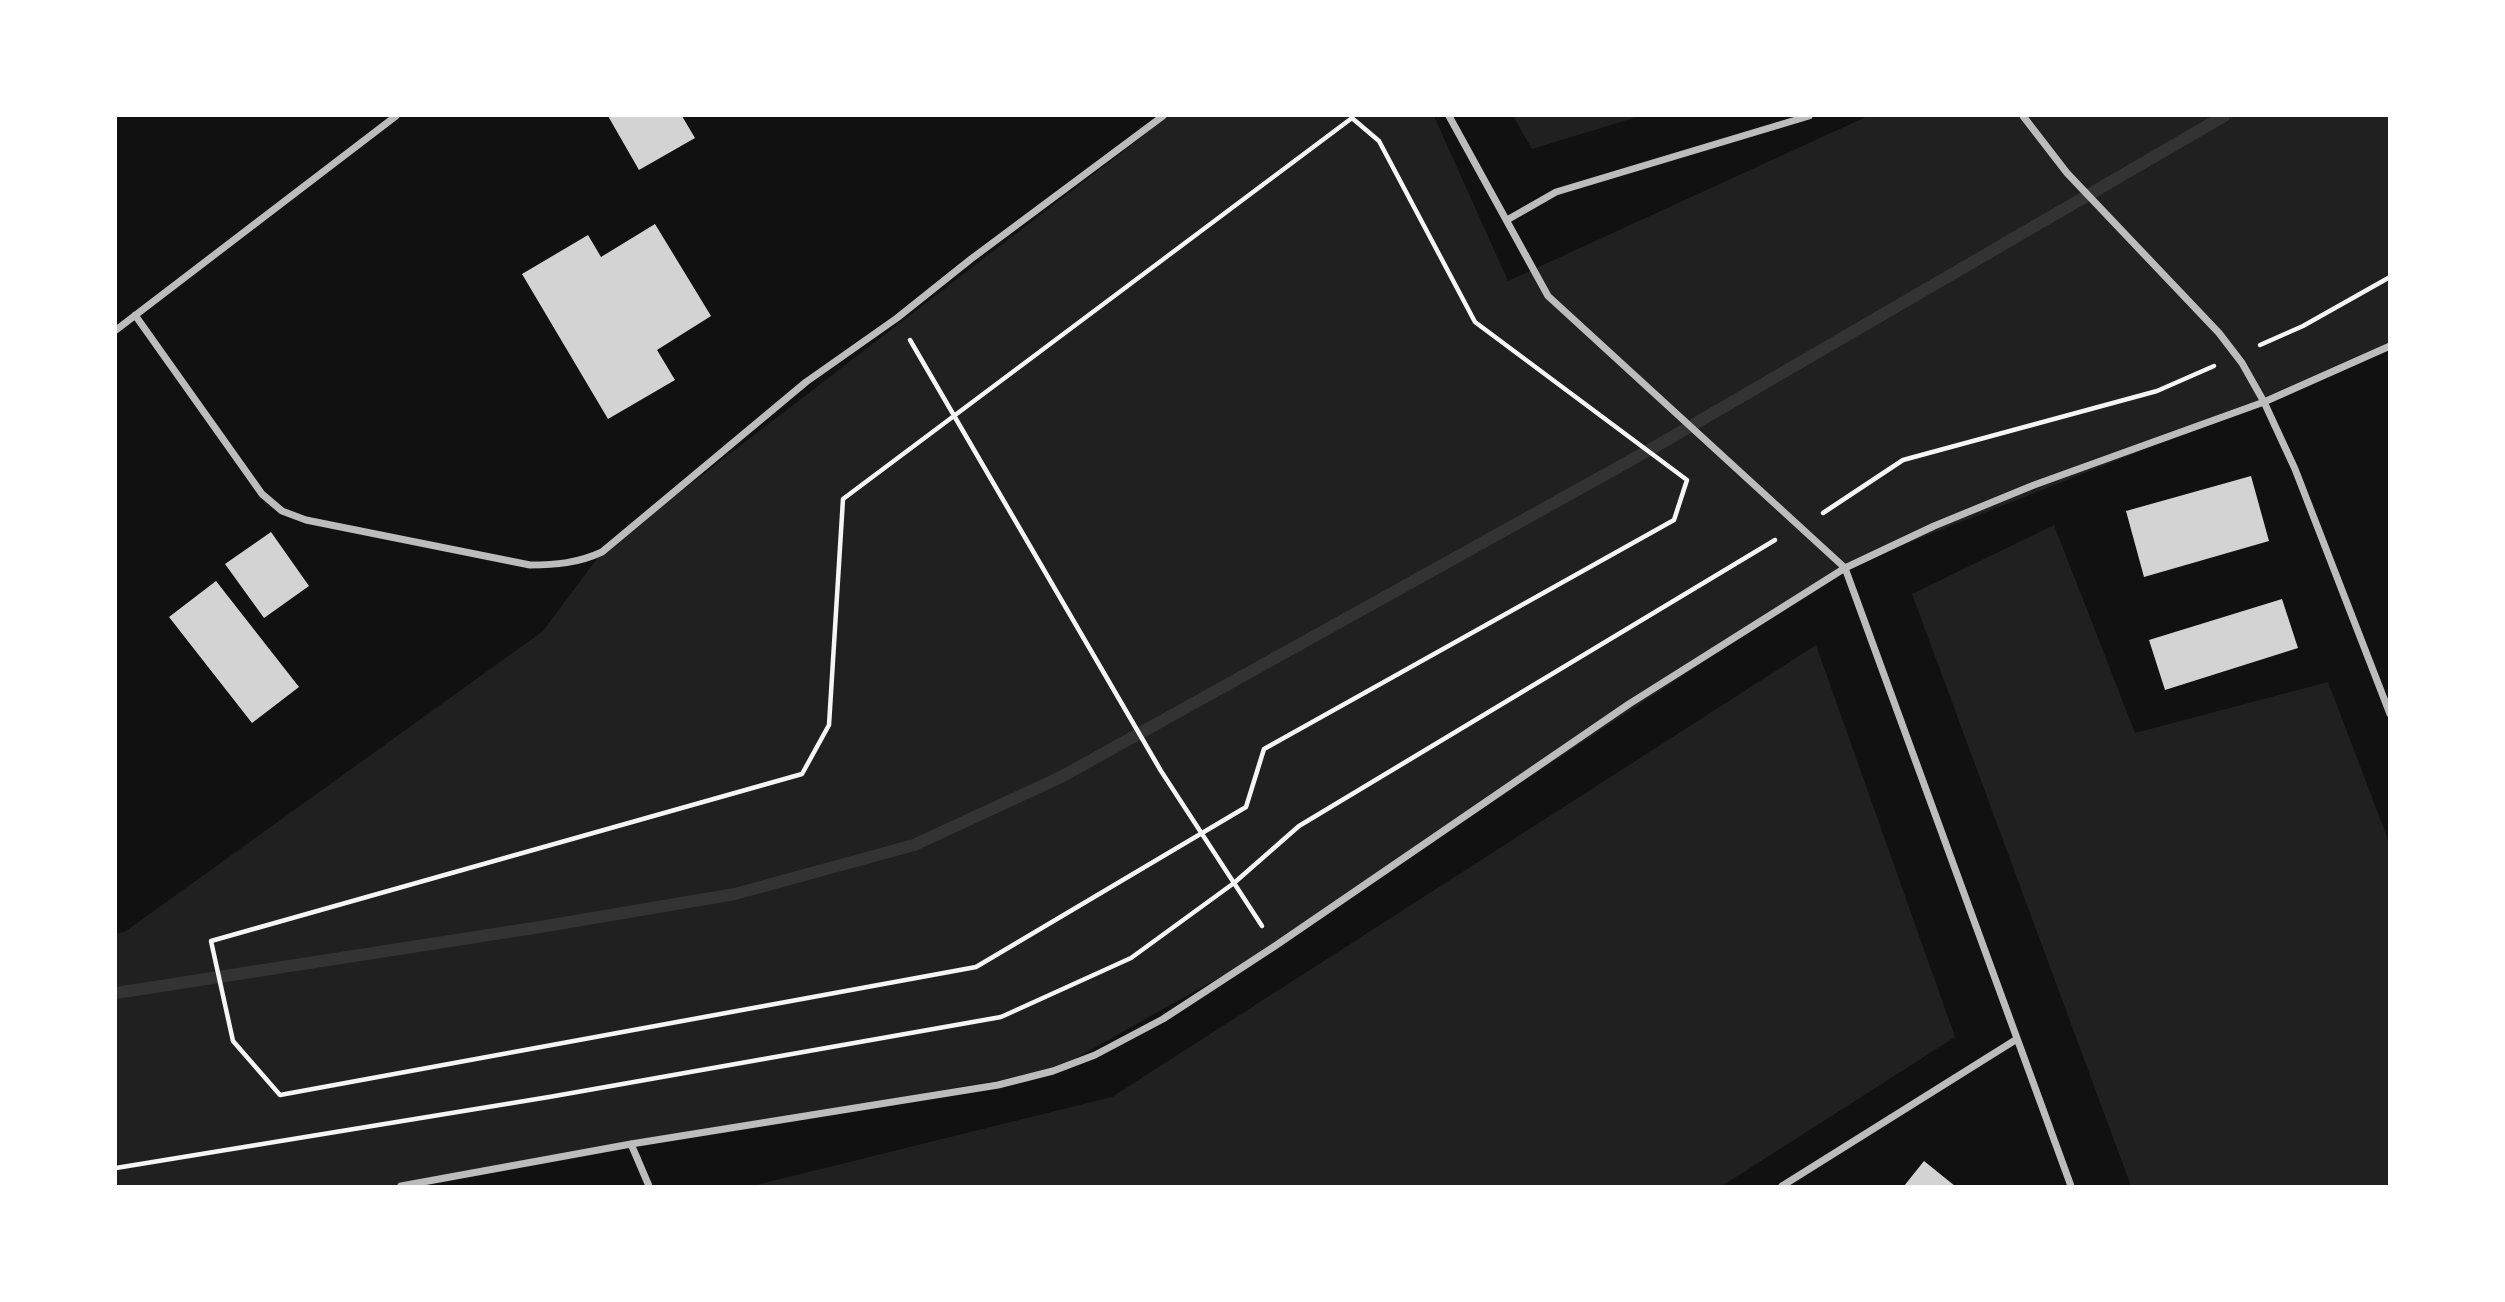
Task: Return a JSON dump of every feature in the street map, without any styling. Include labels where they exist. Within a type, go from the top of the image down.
[{"type":"street","points":[[116,330],[396,116]]},
{"type":"street","points":[[135,315],[262,494],[282,511],[306,520],[530,565],[562,565],[602,552],[806,382],[897,318],[971,259],[1163,116]]},
{"type":"street","points":[[1449,116],[1548,296],[1845,568],[2071,1186]]},
{"type":"street","points":[[1507,220],[1556,192],[1809,116]]},
{"type":"street","points":[[2023,116],[2067,173],[2237,355],[2264,402],[2295,469],[2389,714]]},
{"type":"street","points":[[401,1186],[631,1144],[998,1085],[1054,1072],[1095,1055],[1163,1019],[1275,946],[1629,704],[1845,568],[1934,526],[2034,485],[2264,402],[2389,346]]},
{"type":"street","points":[[1782,1186],[2017,1039]]},
{"type":"street","points":[[631,1144],[649,1186]]},
{"type":"path","points":[[1352,118],[1379,141],[1475,322],[1687,480],[1674,520],[1264,749],[1246,807],[976,967],[281,1095],[233,1041],[211,941],[802,774],[829,725],[843,499],[954,417],[1352,118]]},
{"type":"path","points":[[116,1168],[549,1097],[1001,1017],[1131,958],[1234,883],[1299,825],[1741,559],[1836,506],[1903,460],[2157,391],[2303,326],[2389,277]]},
{"type":"path","points":[[897,318],[1161,771],[1275,946]]},
{"type":"shaded area","points":[[1169,116],[1434,116],[1508,281],[1868,116],[2389,116],[2389,346],[2264,402],[1845,568],[1275,946],[1053,1071],[401,1186],[116,1186],[116,934],[126,931],[543,631],[602,552]]},
{"type":"shaded area","points":[[1513,116],[1640,116],[1532,149]]},
{"type":"shaded area","points":[[2054,525],[2135,733],[2328,682],[2389,842],[2389,1186],[2131,1186],[1912,594]]},
{"type":"shaded area","points":[[1816,645],[1955,1037],[1722,1186],[752,1186],[1112,1097]]},
{"type":"building","points":[[608,116],[682,116],[695,138],[639,170]]},
{"type":"building","points":[[655,224],[711,316],[657,350],[675,380],[608,419],[522,274],[588,235],[601,257]]},
{"type":"building","points":[[2251,476],[2269,541],[2144,577],[2126,511]]},
{"type":"building","points":[[271,532],[309,586],[264,618],[225,564]]},
{"type":"building","points":[[216,581],[299,687],[252,723],[169,617]]},
{"type":"building","points":[[2282,599],[2298,648],[2165,690],[2149,640]]},
{"type":"building","points":[[1924,1161],[1955,1186],[1904,1186]]},
{"type":"waterway","points":[[116,993],[735,894],[914,845],[1061,777],[1660,444],[2224,116]]}]
